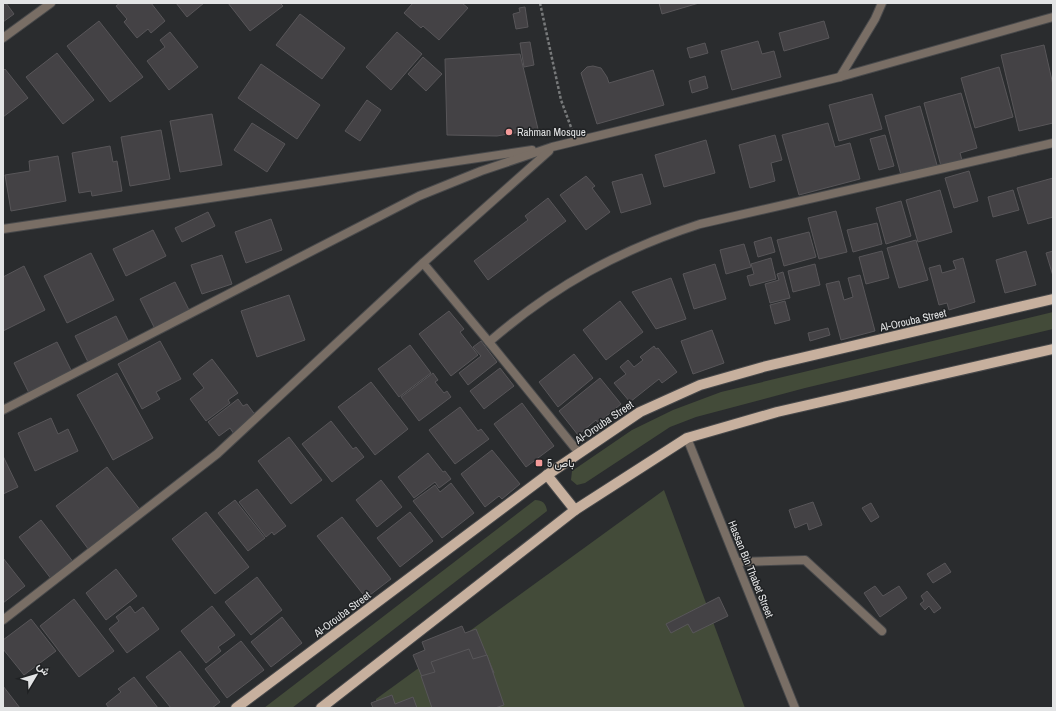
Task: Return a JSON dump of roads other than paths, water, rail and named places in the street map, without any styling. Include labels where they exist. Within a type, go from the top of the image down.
[{"type":"main road","name":"Al-Orouba Street","points":[[236,708],[547,475],[640,412],[700,385],[763,367],[1053,300]]},
{"type":"main road","points":[[321,708],[575,510],[687,438],[777,412],[1053,349]]},
{"type":"main road","points":[[547,475],[575,510]]},
{"type":"street","points":[[3,38],[51,3]]},
{"type":"street","points":[[840,77],[875,19],[882,3]]},
{"type":"street","points":[[3,229],[552,147],[840,77],[1053,17]]},
{"type":"street","points":[[489,342],[542,299],[572,280],[621,254],[667,234],[700,224],[1053,143]]},
{"type":"street","points":[[3,620],[217,454],[423,263],[552,147]]},
{"type":"street","points":[[3,410],[419,196],[481,171],[552,147]]},
{"type":"street","points":[[423,263],[579,453]]},
{"type":"street","name":"Hassan Bin Thabet Street","points":[[687,438],[795,708]]},
{"type":"street","points":[[737,562],[805,560],[882,631]]},
{"type":"place","name":"Rahman Mosque","points":[[509,132]]},
{"type":"place","name":"باص 5","points":[[539,463]]}]
